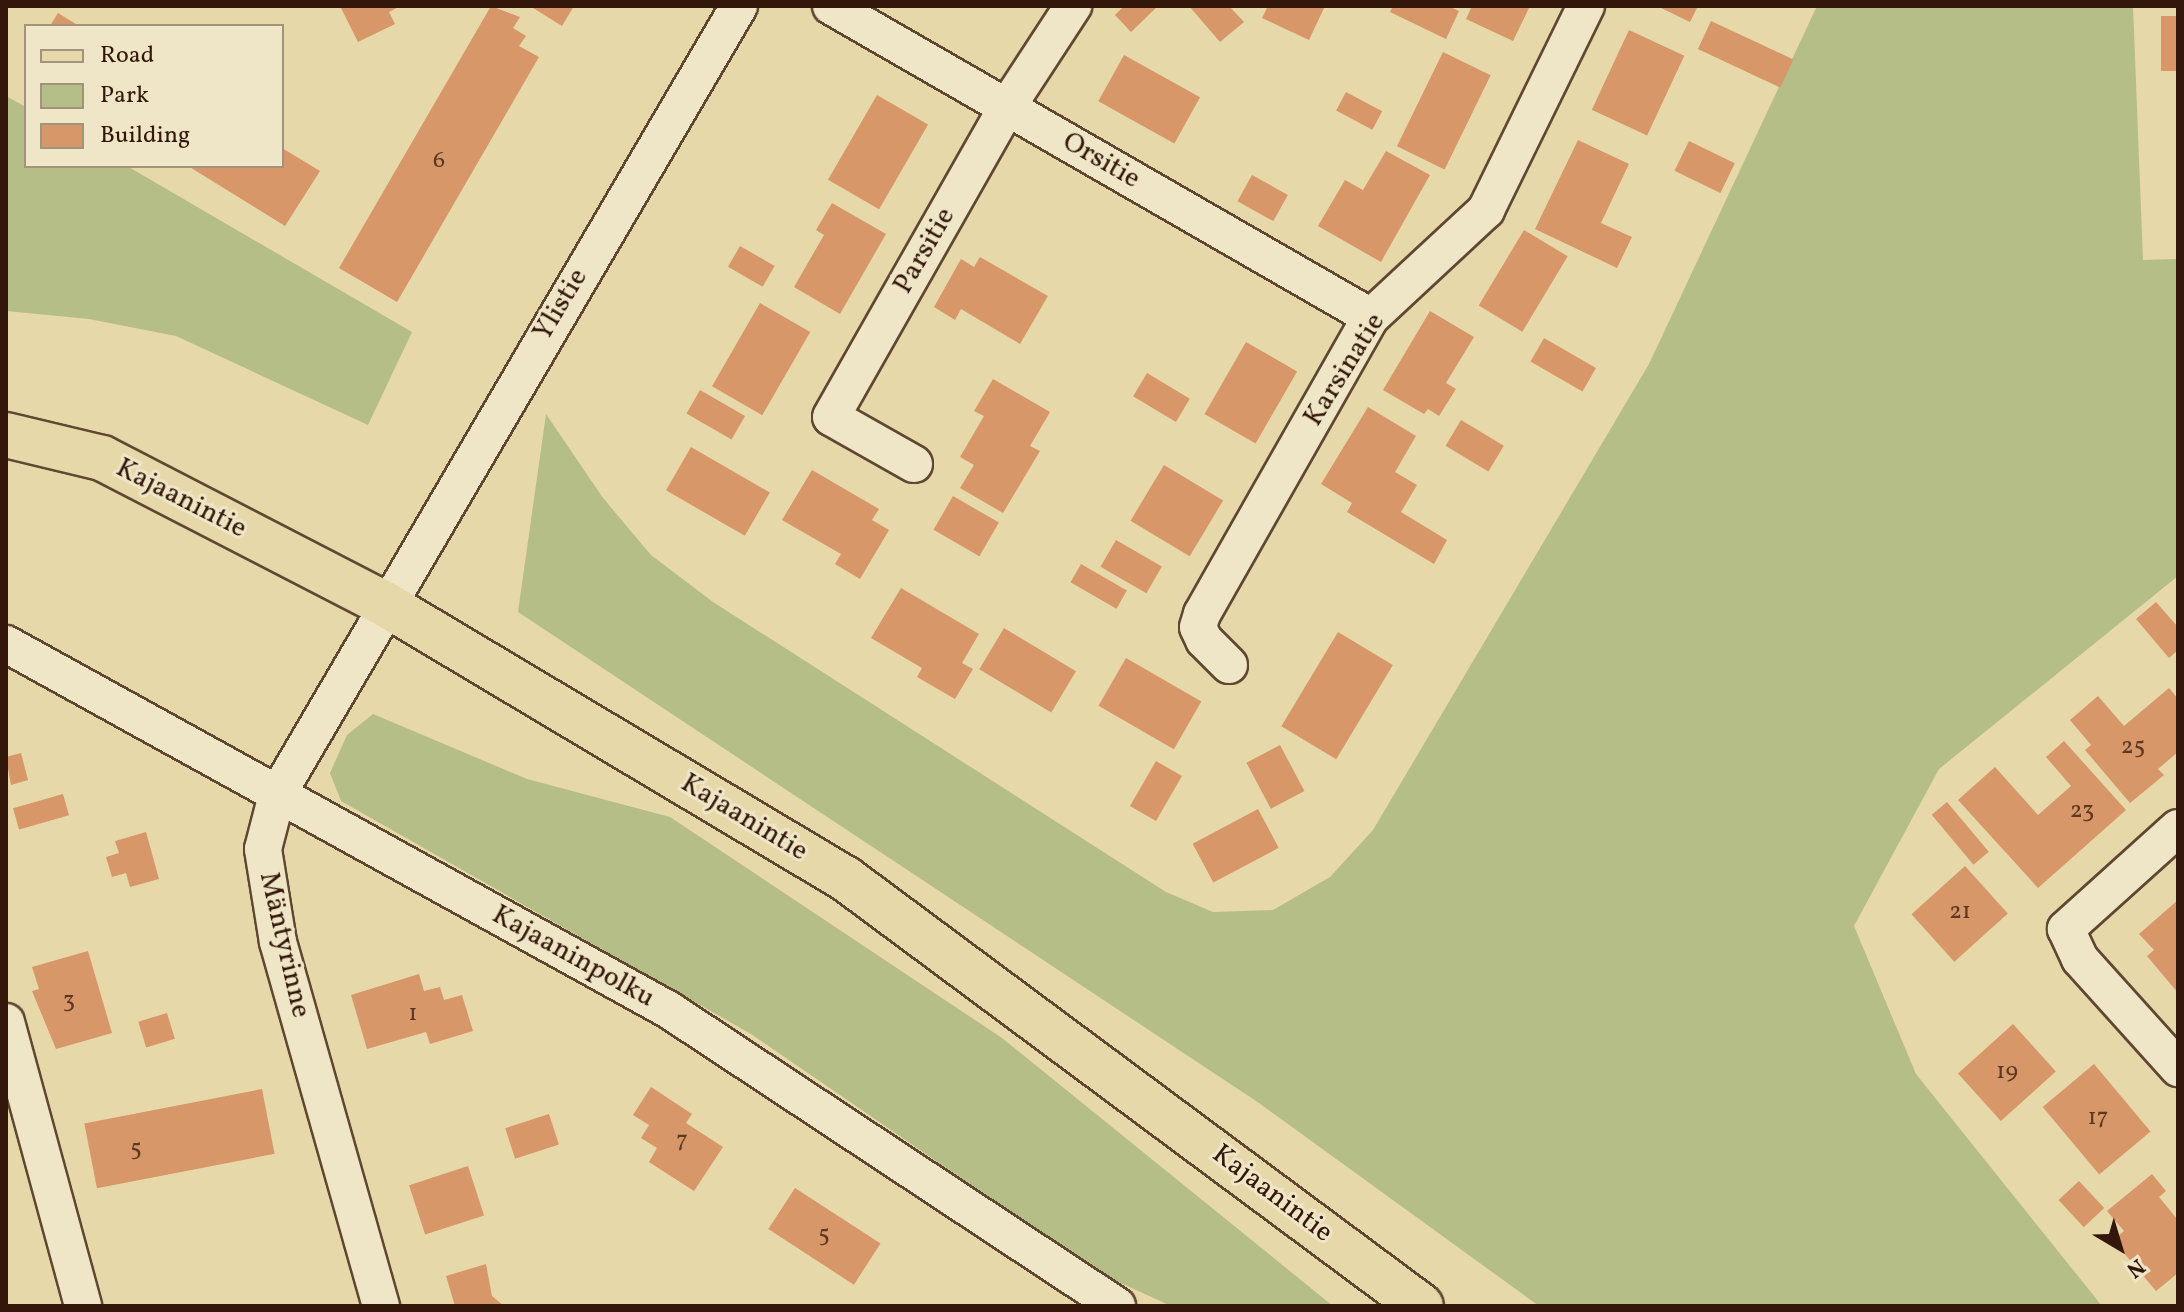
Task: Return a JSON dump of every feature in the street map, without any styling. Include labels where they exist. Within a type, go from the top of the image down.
[{"type":"main road","name":"Kajaanintie","points":[[6,435],[102,458],[385,604],[846,879],[1421,1306]]},
{"type":"street","name":"Ylistie","points":[[385,604],[739,6]]},
{"type":"street","name":"Orsitie","points":[[831,6],[1371,317]]},
{"type":"street","name":"Parsitie","points":[[914,464],[831,417],[1007,107],[1073,6]]},
{"type":"street","name":"Karsinatie","points":[[1229,665],[1204,640],[1198,627],[1202,614],[1371,317],[1486,210],[1586,6]]},
{"type":"street","name":"Mäntyrinne","points":[[381,1306],[278,942],[263,849],[277,795],[385,604]]},
{"type":"street","name":"Kajaaninpolku","points":[[6,644],[669,1010],[1117,1306]]},
{"type":"street","points":[[2178,828],[2066,929],[2080,959],[2178,1068]]},
{"type":"street","points":[[6,1022],[83,1306]]},
{"type":"green space","points":[[1817,6],[2133,6],[2143,260],[2178,259],[2178,576],[1939,769],[1854,926],[1916,1074],[2102,1306],[1539,1306],[1259,1103],[518,612],[546,414],[603,498],[651,555],[713,602],[1166,892],[1213,912],[1273,910],[1330,877],[1373,830],[1649,364]]},
{"type":"green space","points":[[6,96],[24,106],[24,168],[130,168],[412,332],[368,425],[176,336],[89,319],[6,311]]},
{"type":"green space","points":[[373,714],[527,779],[670,817],[1002,1038],[1333,1306],[1171,1306],[1099,1273],[751,1034],[341,801],[330,773],[347,735]]},
{"type":"building","points":[[340,6],[400,6],[389,12],[395,24],[358,42]]},
{"type":"building","points":[[491,6],[520,17],[513,28],[526,36],[519,46],[539,57],[397,302],[339,268]]},
{"type":"building","points":[[530,6],[574,6],[562,26]]},
{"type":"building","points":[[1124,6],[1158,6],[1131,32],[1115,15]]},
{"type":"building","points":[[1189,6],[1229,6],[1244,22],[1220,42]]},
{"type":"building","points":[[1268,6],[1325,6],[1309,40],[1262,18]]},
{"type":"building","points":[[1393,6],[1448,6],[1459,11],[1446,39],[1390,12]]},
{"type":"building","points":[[1472,6],[1530,6],[1513,41],[1466,19]]},
{"type":"building","points":[[1657,6],[1698,6],[1690,22]]},
{"type":"building","points":[[58,13],[76,24],[51,24]]},
{"type":"building","points":[[2161,16],[2178,16],[2178,71],[2161,71]]},
{"type":"building","points":[[1711,21],[1793,59],[1780,88],[1698,49]]},
{"type":"building","points":[[1629,30],[1684,56],[1647,136],[1592,110]]},
{"type":"building","points":[[1443,52],[1491,75],[1445,170],[1397,146]]},
{"type":"building","points":[[1124,55],[1200,97],[1174,144],[1098,101]]},
{"type":"building","points":[[1346,92],[1382,111],[1372,130],[1336,111]]},
{"type":"building","points":[[877,95],[928,124],[879,209],[828,180]]},
{"type":"building","points":[[1578,140],[1629,164],[1601,223],[1632,237],[1617,268],[1535,229]]},
{"type":"building","points":[[1689,141],[1735,163],[1720,193],[1675,171]]},
{"type":"building","points":[[284,149],[320,171],[285,226],[191,168],[284,168]]},
{"type":"building","points":[[1386,151],[1430,175],[1381,262],[1318,226],[1345,180],[1363,190]]},
{"type":"building","points":[[1252,175],[1288,195],[1273,221],[1237,201]]},
{"type":"building","points":[[832,203],[886,234],[840,314],[794,287],[824,235],[816,230]]},
{"type":"building","points":[[1524,230],[1568,256],[1522,332],[1479,305]]},
{"type":"building","points":[[740,246],[775,266],[763,287],[728,267]]},
{"type":"building","points":[[980,257],[1048,296],[1020,344],[961,309],[955,320],[934,307],[961,259],[974,267]]},
{"type":"building","points":[[760,303],[810,332],[762,415],[712,386]]},
{"type":"building","points":[[1430,311],[1474,337],[1446,383],[1456,389],[1439,416],[1428,409],[1424,414],[1383,390]]},
{"type":"building","points":[[1544,338],[1596,368],[1582,391],[1530,361]]},
{"type":"building","points":[[1246,342],[1297,372],[1256,443],[1204,414]]},
{"type":"building","points":[[1147,373],[1190,399],[1176,422],[1133,396]]},
{"type":"building","points":[[993,379],[1050,412],[1030,446],[1040,451],[1003,513],[960,488],[974,465],[960,457],[984,416],[974,411]]},
{"type":"building","points":[[700,390],[745,416],[732,439],[686,413]]},
{"type":"building","points":[[1368,407],[1416,436],[1395,472],[1417,485],[1401,512],[1447,540],[1434,564],[1347,512],[1352,503],[1321,484]]},
{"type":"building","points":[[1461,420],[1504,446],[1488,471],[1446,446]]},
{"type":"building","points":[[691,447],[770,492],[745,536],[666,490]]},
{"type":"building","points":[[1164,465],[1223,501],[1190,556],[1131,521]]},
{"type":"building","points":[[812,470],[879,509],[872,520],[889,530],[860,579],[835,564],[841,554],[782,520]]},
{"type":"building","points":[[953,496],[999,522],[979,556],[934,530]]},
{"type":"building","points":[[1116,540],[1162,566],[1146,593],[1100,567]]},
{"type":"building","points":[[1081,564],[1127,590],[1116,609],[1070,582]]},
{"type":"building","points":[[901,588],[979,634],[962,663],[973,669],[955,699],[917,677],[922,668],[871,638]]},
{"type":"building","points":[[2156,602],[2178,627],[2178,650],[2169,658],[2136,619]]},
{"type":"building","points":[[1004,628],[1076,671],[1051,712],[979,669]]},
{"type":"building","points":[[1338,632],[1393,665],[1336,759],[1281,726]]},
{"type":"building","points":[[1126,658],[1201,702],[1174,749],[1098,706]]},
{"type":"building","points":[[2169,688],[2178,699],[2178,752],[2158,769],[2164,775],[2130,803],[2085,750],[2091,745],[2070,720],[2098,696],[2124,726]]},
{"type":"building","points":[[2064,741],[2126,810],[2038,888],[1958,800],[1995,767],[2038,815],[2071,786],[2046,757]]},
{"type":"building","points":[[1280,745],[1304,791],[1271,809],[1246,763]]},
{"type":"building","points":[[21,753],[28,780],[11,785],[6,757]]},
{"type":"building","points":[[1156,761],[1182,776],[1156,821],[1130,806]]},
{"type":"building","points":[[63,794],[69,815],[19,829],[13,808]]},
{"type":"building","points":[[1947,802],[1989,852],[1973,865],[1932,815]]},
{"type":"building","points":[[1258,809],[1279,848],[1213,883],[1193,844]]},
{"type":"building","points":[[146,832],[159,879],[130,887],[126,873],[112,877],[106,857],[119,853],[115,841]]},
{"type":"building","points":[[1965,866],[2008,914],[1954,962],[1911,914]]},
{"type":"building","points":[[2178,900],[2178,993],[2147,956],[2154,950],[2139,934]]},
{"type":"building","points":[[88,951],[112,1033],[56,1049],[32,991],[39,989],[32,967]]},
{"type":"building","points":[[419,974],[424,991],[440,987],[444,1000],[462,995],[473,1031],[430,1044],[426,1032],[367,1049],[351,995]]},
{"type":"building","points":[[167,1013],[175,1039],[146,1048],[138,1022]]},
{"type":"building","points":[[2013,1024],[2056,1072],[2001,1121],[1958,1074]]},
{"type":"building","points":[[2094,1064],[2151,1131],[2099,1174],[2043,1107]]},
{"type":"building","points":[[651,1087],[692,1114],[686,1123],[723,1147],[694,1191],[649,1162],[657,1148],[641,1138],[649,1125],[633,1115]]},
{"type":"building","points":[[262,1089],[275,1154],[97,1188],[84,1124]]},
{"type":"building","points":[[549,1114],[559,1144],[515,1159],[505,1128]]},
{"type":"building","points":[[468,1166],[484,1215],[425,1235],[409,1185]]},
{"type":"building","points":[[2152,1174],[2166,1191],[2159,1197],[2178,1220],[2178,1273],[2156,1291],[2113,1240],[2124,1231],[2107,1211]]},
{"type":"building","points":[[2079,1181],[2104,1208],[2084,1227],[2059,1200]]},
{"type":"building","points":[[795,1188],[881,1244],[854,1285],[768,1229]]},
{"type":"building","points":[[486,1264],[492,1296],[504,1306],[455,1306],[446,1276]]}]
